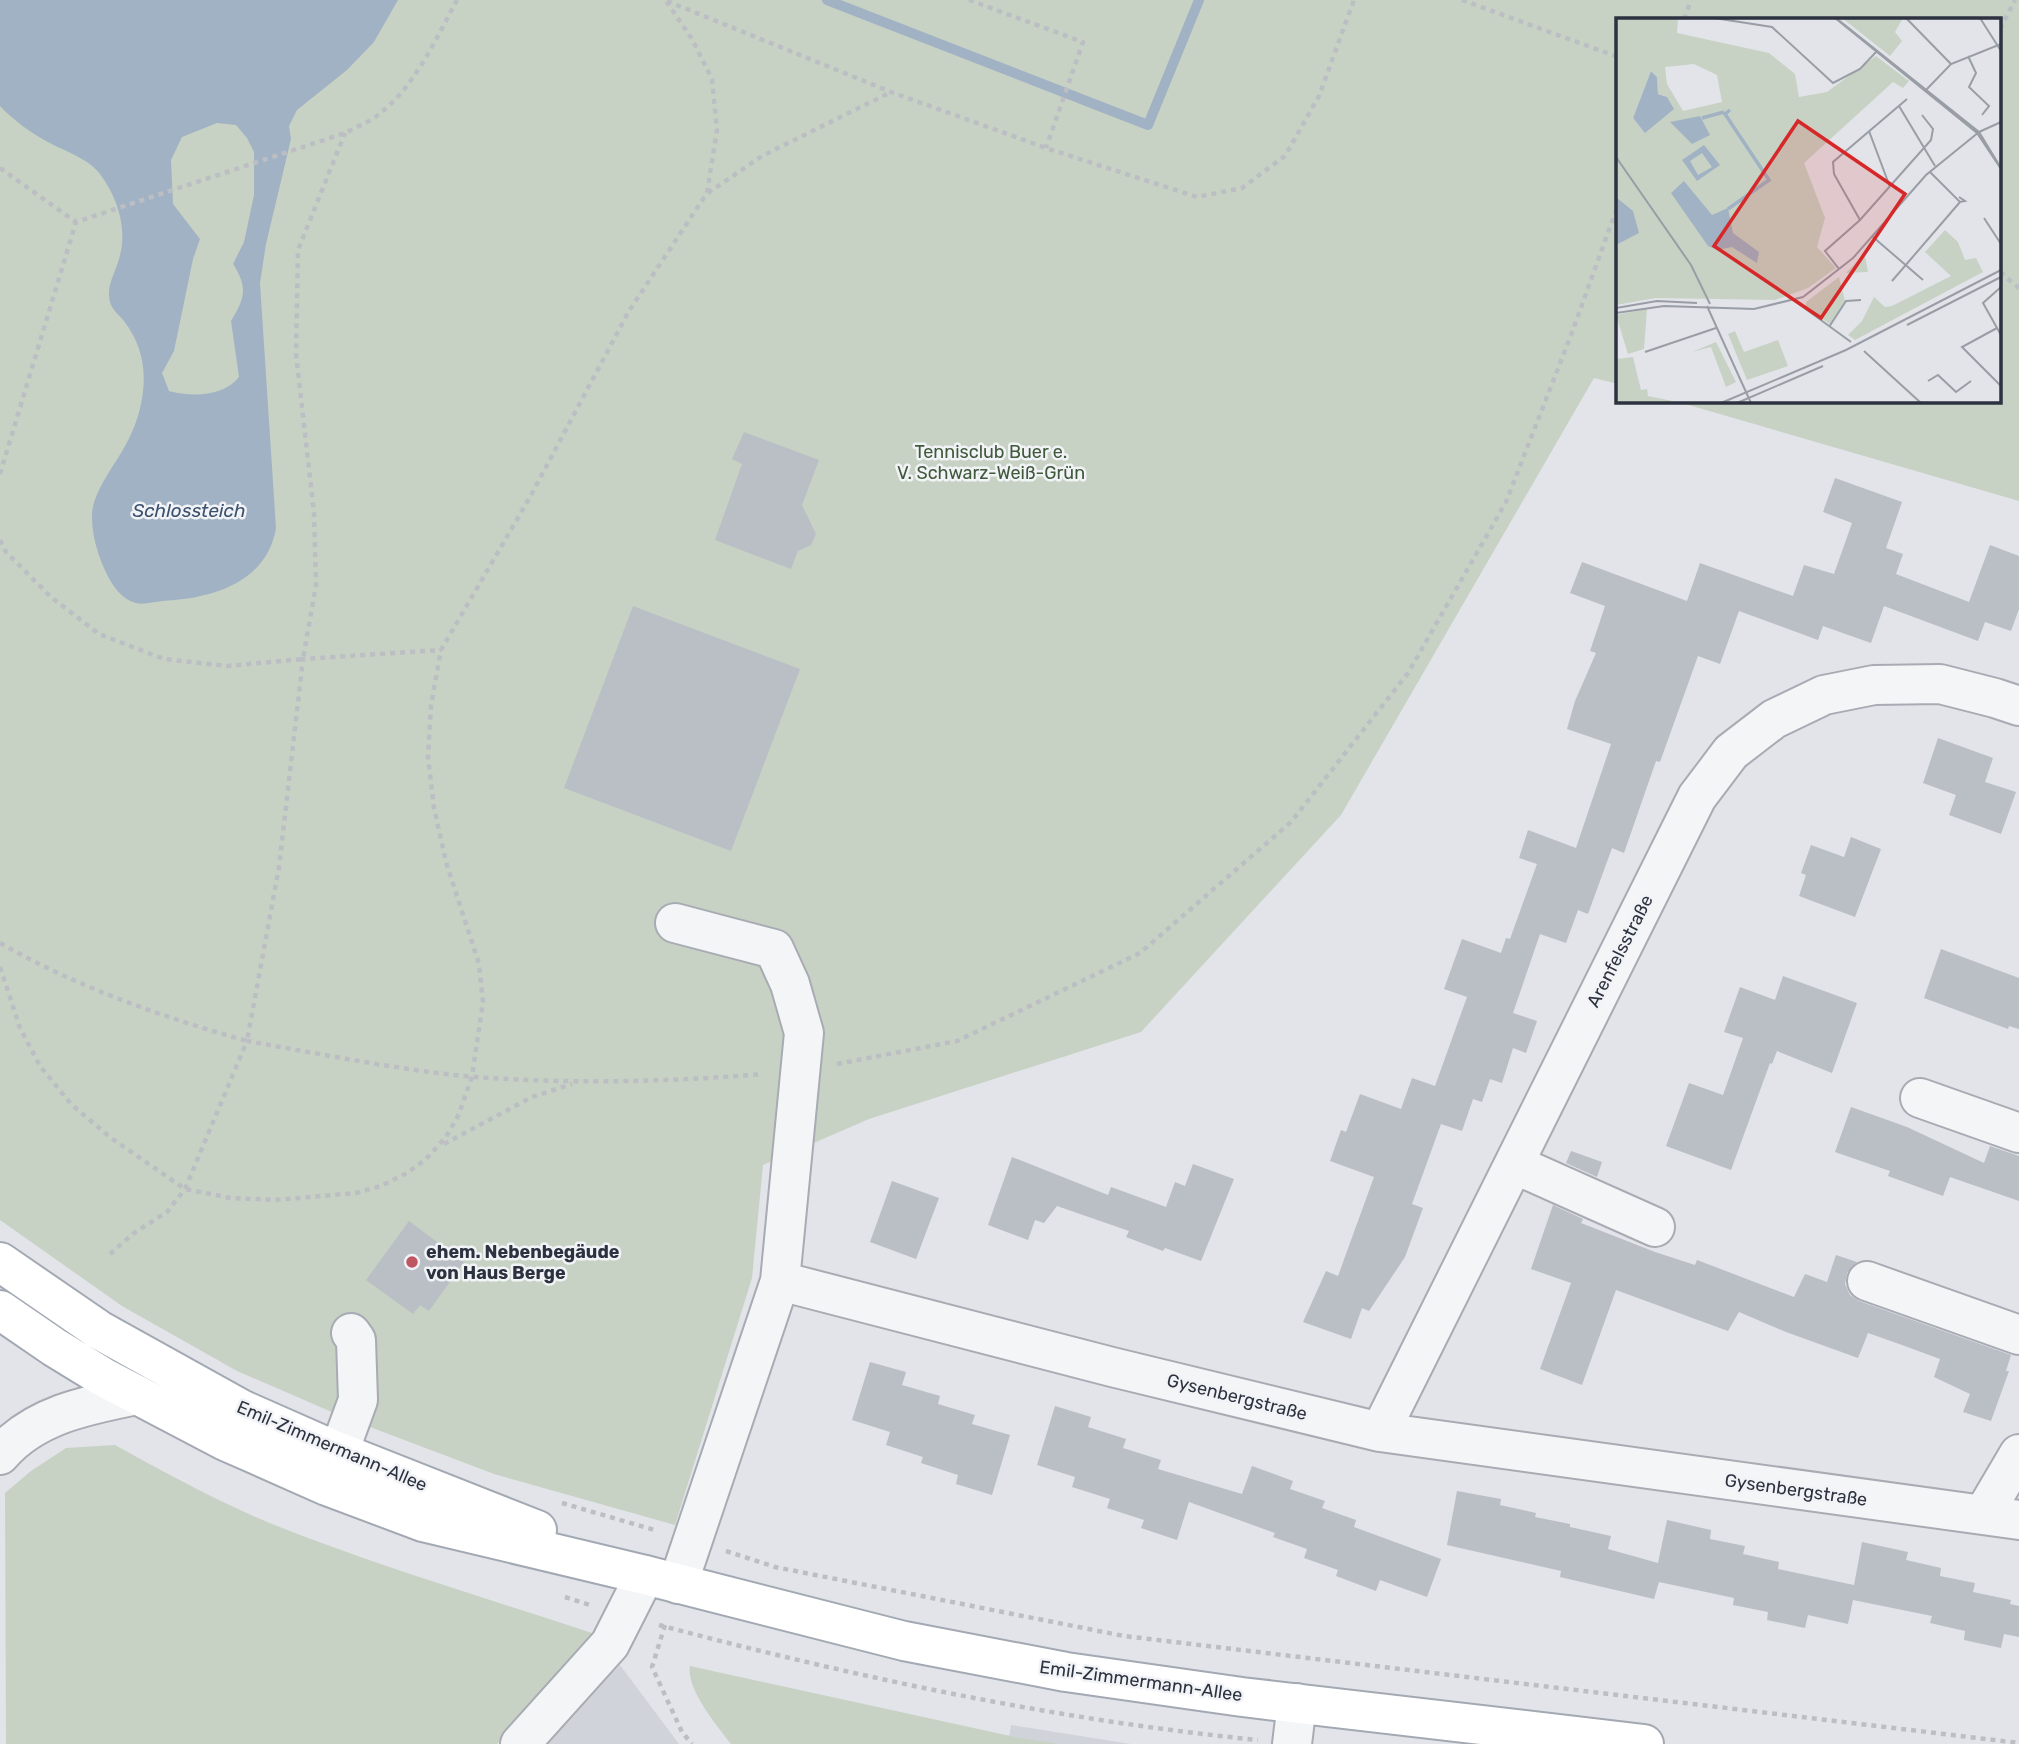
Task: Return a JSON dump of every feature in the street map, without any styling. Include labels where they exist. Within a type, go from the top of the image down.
[{"type":"main road","name":"Emil-Zimmermann-Allee","points":[[0,1262],[99,1330],[243,1410],[333,1469]]},
{"type":"main road","name":"Emil-Zimmermann-Allee","points":[[0,1310],[54,1348],[223,1440],[333,1469],[434,1488],[662,1579],[904,1641],[1066,1672],[1297,1703],[1644,1744]]},
{"type":"street","name":"Arenfelsstraße","points":[[1380,1432],[1697,797],[1731,752],[1774,719],[1824,695],[1874,685],[1940,684],[2019,706]]},
{"type":"street","points":[[520,1744],[610,1644],[693,1541],[780,1281],[804,1033],[790,985],[774,949],[675,923]]},
{"type":"street","points":[[1920,1098],[2019,1133]]},
{"type":"street","points":[[1514,1164],[1655,1227]]},
{"type":"street","name":"Gysenbergstraße","points":[[780,1281],[1112,1367],[1380,1432],[2001,1518]]},
{"type":"street","points":[[1867,1281],[2019,1335]]},
{"type":"street","points":[[333,1469],[358,1401],[356,1340],[351,1333]]},
{"type":"street","points":[[0,1455],[23,1433],[57,1415],[136,1395]]},
{"type":"street","points":[[2001,1518],[2019,1454]]},
{"type":"street","points":[[564,1696],[564,1744]]},
{"type":"street","points":[[1292,1744],[1297,1703]]},
{"type":"path","points":[[76,222],[305,148],[345,133],[380,114],[406,86],[457,0]]},
{"type":"path","points":[[665,0],[891,92],[1046,148],[1197,197],[1242,188],[1285,156],[1319,96],[1354,0]]},
{"type":"path","points":[[665,0],[692,39],[712,79],[717,130],[707,194]]},
{"type":"path","points":[[969,0],[1083,42],[1046,148]]},
{"type":"path","points":[[1462,0],[1616,56]]},
{"type":"path","points":[[1684,18],[1691,0]]},
{"type":"path","points":[[2002,25],[2015,0]]},
{"type":"path","points":[[440,1145],[459,1114],[472,1076],[483,1002],[479,964],[446,862],[434,808],[428,757],[431,705],[441,650],[530,497],[629,311],[707,194],[762,156],[891,92]]},
{"type":"path","points":[[110,1254],[134,1233],[167,1212],[185,1189],[247,1041],[279,867],[303,659],[316,585],[313,513],[296,354],[298,250],[345,133]]},
{"type":"path","points":[[0,168],[76,222]]},
{"type":"path","points":[[0,943],[42,967],[124,1001],[247,1041],[472,1076],[576,1082],[700,1079],[802,1071],[957,1041],[1140,953],[1291,822],[1408,673],[1506,502],[1616,211]]},
{"type":"path","points":[[0,474],[76,222]]},
{"type":"path","points":[[2002,274],[2019,288]]},
{"type":"path","points":[[0,540],[6,552],[51,597],[99,634],[164,659],[227,666],[441,650]]},
{"type":"path","points":[[0,967],[20,1028],[40,1066],[71,1104],[111,1138],[185,1189],[230,1198],[275,1200],[356,1193],[381,1186],[407,1173],[440,1145],[533,1097],[576,1082]]},
{"type":"path","points":[[693,1541],[775,1567],[1125,1636],[2019,1742]]},
{"type":"path","points":[[662,1579],[652,1667],[682,1732],[692,1744]]},
{"type":"shaded area","points":[[620,1665],[679,1744],[542,1744]]},
{"type":"shaded area","points":[[1011,1725],[1131,1744],[1008,1744]]},
{"type":"green space","name":"Tennisclub Buer e. V. Schwarz-Weiß-Grün","points":[[0,0],[2019,0],[2019,501],[1678,402],[2002,402],[2002,18],[1616,18],[1616,384],[1594,378],[1341,815],[1141,1032],[869,1119],[763,1165],[752,1278],[675,1525],[494,1474],[341,1416],[237,1371],[122,1306],[0,1220]]},
{"type":"green space","points":[[115,1445],[209,1495],[307,1538],[595,1634],[497,1744],[6,1744],[5,1493],[31,1471],[66,1448]]},
{"type":"green space","points":[[690,1666],[1015,1737],[1060,1744],[731,1744],[698,1696],[690,1675]]},
{"type":"water","name":"Schlossteich","points":[[0,0],[398,0],[374,42],[347,70],[297,110],[289,126],[291,139],[266,244],[260,283],[276,528],[271,547],[261,562],[249,575],[217,592],[181,600],[139,604],[120,594],[106,573],[94,536],[93,508],[99,489],[135,426],[144,381],[138,346],[130,329],[109,299],[110,286],[122,248],[120,215],[112,193],[95,168],[34,134],[0,106]],"holes":[[[217,123],[236,125],[254,152],[254,195],[244,242],[233,264],[243,286],[242,299],[231,321],[239,377],[225,388],[207,394],[169,391],[162,373],[174,351],[193,259],[200,239],[173,204],[171,160],[182,137]]]},
{"type":"building","points":[[744,432],[819,460],[802,505],[816,534],[811,545],[798,551],[791,569],[715,540],[742,464],[732,459]]},
{"type":"building","points":[[1835,478],[1902,502],[1886,548],[1903,554],[1896,574],[1969,602],[1990,545],[2019,556],[2019,609],[2011,631],[1985,622],[1978,641],[1884,606],[1871,643],[1823,626],[1818,640],[1739,611],[1720,664],[1698,656],[1660,762],[1656,761],[1624,853],[1612,848],[1588,914],[1578,910],[1566,943],[1540,934],[1513,1013],[1537,1021],[1526,1053],[1513,1048],[1502,1083],[1490,1079],[1482,1102],[1473,1099],[1462,1131],[1441,1124],[1412,1204],[1423,1208],[1405,1257],[1369,1311],[1362,1308],[1351,1339],[1303,1322],[1326,1271],[1338,1276],[1374,1177],[1330,1161],[1341,1130],[1346,1132],[1360,1094],[1401,1109],[1412,1078],[1435,1086],[1467,997],[1444,989],[1462,939],[1501,953],[1506,938],[1510,939],[1537,864],[1519,858],[1528,830],[1576,848],[1611,744],[1567,729],[1575,701],[1596,653],[1590,651],[1605,606],[1570,593],[1582,562],[1687,601],[1700,563],[1793,596],[1804,565],[1834,574],[1852,523],[1823,512]]},
{"type":"building","points":[[633,606],[800,669],[731,851],[564,788]]},
{"type":"building","points":[[1938,738],[1993,758],[1985,782],[2016,792],[2001,834],[1949,815],[1956,795],[1923,783]]},
{"type":"building","points":[[1851,837],[1881,849],[1855,917],[1799,896],[1806,875],[1801,873],[1811,845],[1844,857]]},
{"type":"building","points":[[1941,949],[2019,978],[2019,1029],[2009,1026],[2008,1029],[1924,998]]},
{"type":"building","points":[[1783,976],[1857,1003],[1832,1073],[1777,1051],[1772,1064],[1770,1063],[1731,1170],[1666,1146],[1689,1083],[1723,1095],[1743,1038],[1724,1032],[1740,987],[1775,1000]]},
{"type":"building","points":[[1851,1107],[1907,1127],[1984,1163],[1990,1146],[2019,1156],[2019,1201],[1950,1177],[1943,1196],[1888,1176],[1890,1171],[1835,1152]]},
{"type":"building","points":[[1571,1151],[1602,1162],[1597,1177],[1566,1163]]},
{"type":"building","points":[[1012,1157],[1108,1195],[1111,1187],[1166,1207],[1175,1182],[1185,1186],[1193,1164],[1234,1179],[1201,1261],[1126,1237],[1129,1231],[1057,1206],[1044,1223],[1035,1220],[1028,1240],[988,1225]]},
{"type":"building","points":[[892,1181],[939,1198],[916,1259],[870,1242]]},
{"type":"building","points":[[1553,1205],[1583,1219],[1581,1223],[1655,1252],[1695,1265],[1697,1260],[1794,1297],[1805,1274],[1827,1282],[1836,1255],[1857,1262],[1847,1273],[1845,1284],[1850,1295],[1859,1301],[2011,1355],[2006,1371],[2009,1371],[1991,1421],[1963,1412],[1970,1394],[1934,1377],[1940,1359],[1868,1333],[1858,1358],[1739,1312],[1728,1331],[1616,1290],[1582,1385],[1540,1369],[1571,1283],[1531,1269]]},
{"type":"building","name":"ehem. Nebenbegäude von Haus Berge","points":[[409,1221],[464,1262],[429,1311],[420,1305],[413,1314],[366,1280]]},
{"type":"building","points":[[870,1362],[906,1372],[902,1385],[940,1396],[938,1404],[975,1415],[972,1424],[1010,1435],[992,1495],[956,1484],[958,1475],[921,1463],[923,1457],[886,1445],[890,1432],[852,1420]]},
{"type":"building","points":[[1055,1406],[1091,1417],[1088,1427],[1126,1439],[1123,1448],[1161,1460],[1158,1469],[1242,1494],[1252,1466],[1293,1481],[1290,1489],[1325,1501],[1322,1508],[1356,1520],[1354,1527],[1441,1559],[1427,1597],[1380,1580],[1376,1591],[1336,1576],[1338,1570],[1304,1558],[1307,1549],[1273,1537],[1275,1533],[1189,1502],[1177,1540],[1141,1528],[1144,1520],[1107,1508],[1110,1499],[1072,1487],[1075,1477],[1037,1465]]},
{"type":"building","points":[[1457,1491],[1501,1499],[1500,1505],[1536,1513],[1535,1517],[1611,1536],[1608,1549],[1658,1563],[1667,1520],[1711,1530],[1710,1539],[1745,1546],[1743,1554],[1779,1562],[1778,1569],[1854,1585],[1862,1542],[1908,1552],[1906,1560],[1941,1568],[1940,1576],[1975,1583],[1973,1592],[2011,1600],[2010,1604],[2019,1606],[2019,1637],[2004,1634],[2001,1648],[1964,1640],[1965,1631],[1930,1623],[1932,1616],[1853,1600],[1848,1624],[1808,1615],[1805,1628],[1767,1620],[1768,1612],[1733,1605],[1734,1598],[1659,1582],[1654,1599],[1560,1577],[1561,1571],[1447,1545]]},
{"type":"waterway","points":[[827,0],[1148,125],[1199,0]]},
{"type":"place","name":"ehem. Nebenbegäude von Haus Berge","points":[[412,1262]]}]
